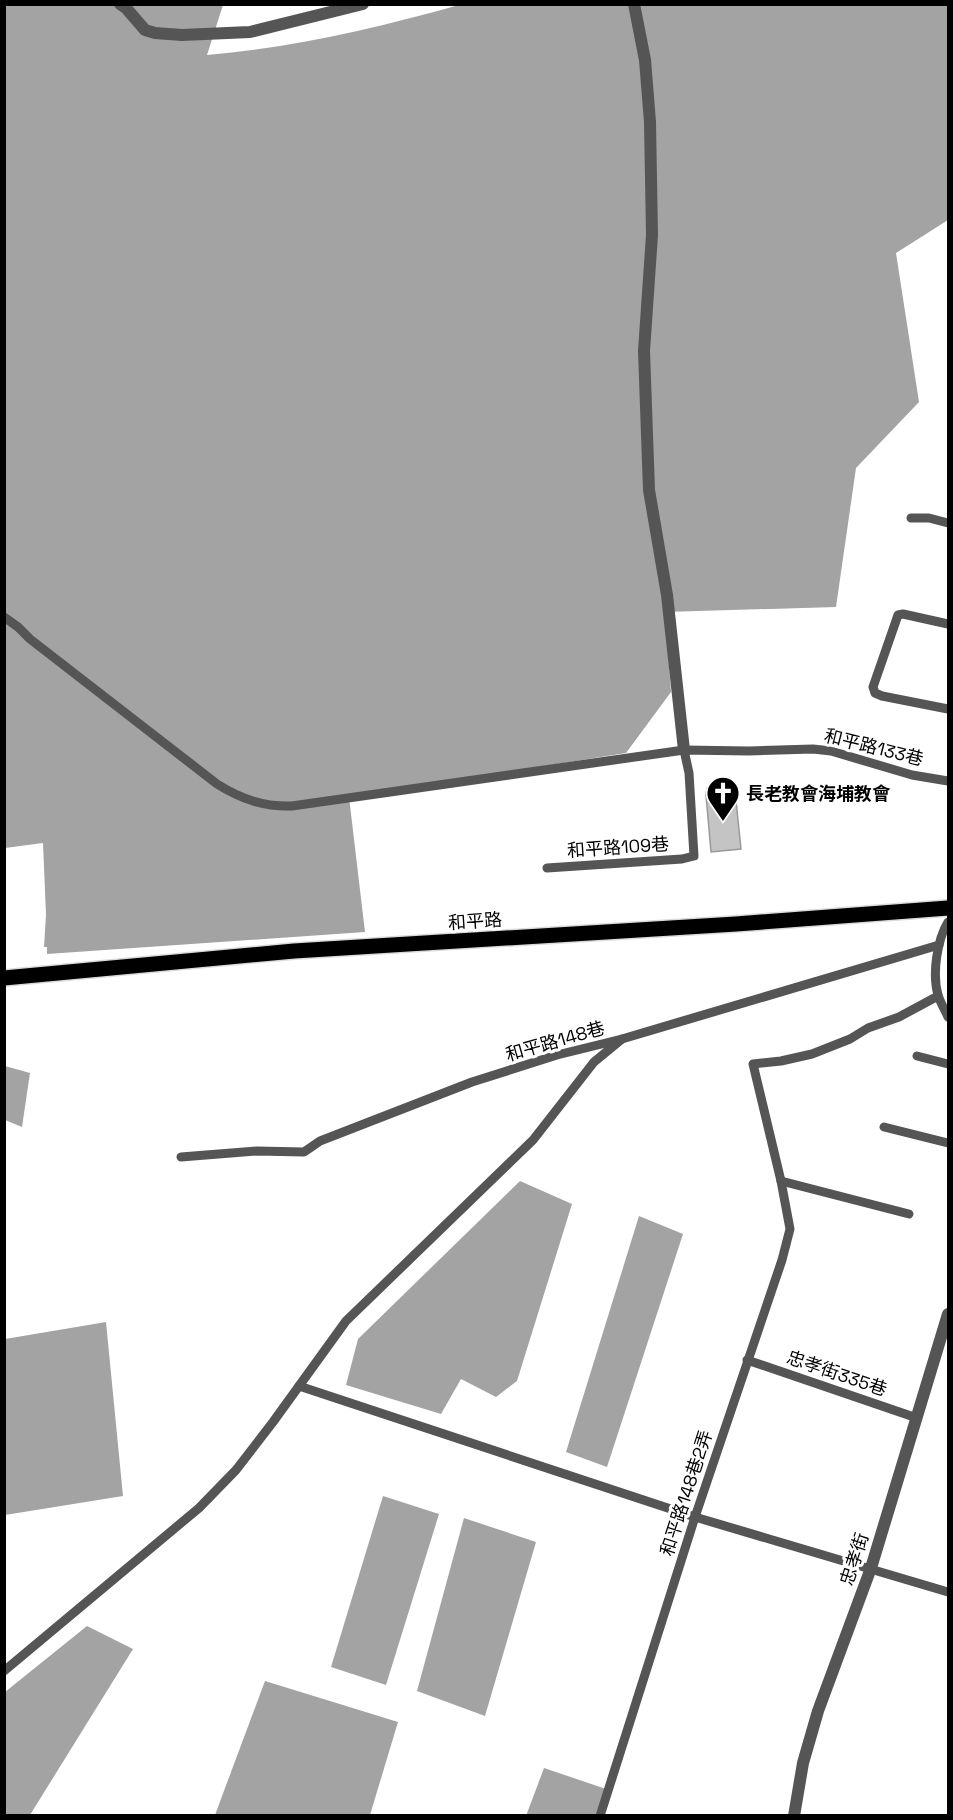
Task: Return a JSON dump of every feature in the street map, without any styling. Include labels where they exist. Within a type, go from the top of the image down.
[{"type":"main road","name":"和平路","points":[[4,978],[294,951],[736,924],[948,908]]},
{"type":"street","points":[[124,6],[145,30],[182,35],[250,32],[315,10],[363,4]]},
{"type":"street","points":[[634,4],[645,60],[650,122],[652,235],[644,351],[649,490],[667,595],[684,750]]},
{"type":"street","name":"忠孝街","points":[[794,1815],[803,1762],[818,1711],[871,1568],[948,1314]]},
{"type":"lane","points":[[911,518],[929,518],[948,523]]},
{"type":"lane","points":[[948,624],[903,614],[898,615],[873,687],[875,693],[882,696],[948,709]]},
{"type":"lane","name":"和平路133巷","points":[[4,617],[218,784],[236,796],[261,804],[292,806],[684,750],[813,749],[831,751],[912,775],[948,781]]},
{"type":"lane","name":"和平路109巷","points":[[546,868],[682,859],[694,856],[689,773],[684,750]]},
{"type":"lane","points":[[948,922],[939,945],[936,970],[938,996],[948,1017]]},
{"type":"lane","name":"和平路148巷","points":[[181,1157],[257,1151],[304,1152],[320,1141],[472,1082],[556,1055],[622,1039],[939,945]]},
{"type":"lane","name":"和平路148巷2弄","points":[[600,1815],[695,1517],[782,1260],[790,1229],[753,1064],[812,1054],[850,1039],[868,1028],[899,1017],[938,996]]},
{"type":"lane","points":[[4,1671],[199,1508],[236,1470],[346,1321],[533,1140],[594,1062],[622,1039]]},
{"type":"lane","points":[[917,1056],[948,1064]]},
{"type":"lane","points":[[884,1126],[948,1143]]},
{"type":"lane","points":[[781,1181],[909,1214]]},
{"type":"lane","name":"忠孝街335巷","points":[[747,1360],[917,1418]]},
{"type":"lane","points":[[299,1386],[695,1517],[948,1592]]},
{"type":"shaded area","points":[[5,5],[223,5],[207,55],[334,36],[459,5],[948,5],[948,220],[896,253],[919,402],[856,468],[836,607],[665,612],[671,692],[626,753],[349,797],[365,932],[47,954],[47,947],[44,947],[46,915],[43,843],[5,848]]},
{"type":"shaded area","points":[[5,1066],[30,1073],[22,1127],[5,1120]]},
{"type":"shaded area","points":[[520,1181],[572,1204],[517,1381],[496,1397],[461,1379],[441,1414],[346,1385],[358,1339]]},
{"type":"shaded area","points":[[639,1216],[683,1234],[607,1467],[566,1452]]},
{"type":"shaded area","points":[[106,1322],[123,1496],[5,1515],[5,1339]]},
{"type":"shaded area","points":[[383,1496],[439,1514],[386,1685],[331,1667]]},
{"type":"shaded area","points":[[464,1518],[536,1542],[485,1716],[417,1691]]},
{"type":"shaded area","points":[[87,1626],[133,1649],[30,1815],[5,1815],[5,1692]]},
{"type":"shaded area","points":[[265,1681],[398,1722],[370,1815],[215,1815]]},
{"type":"shaded area","points":[[544,1768],[609,1790],[598,1815],[526,1816]]},
{"type":"building","name":"長老教會海埔教會","points":[[714,781],[726,783],[735,791],[741,849],[711,852],[706,795],[707,788]]},
{"type":"place","name":"長老教會海埔教會","points":[[723,822]]}]
